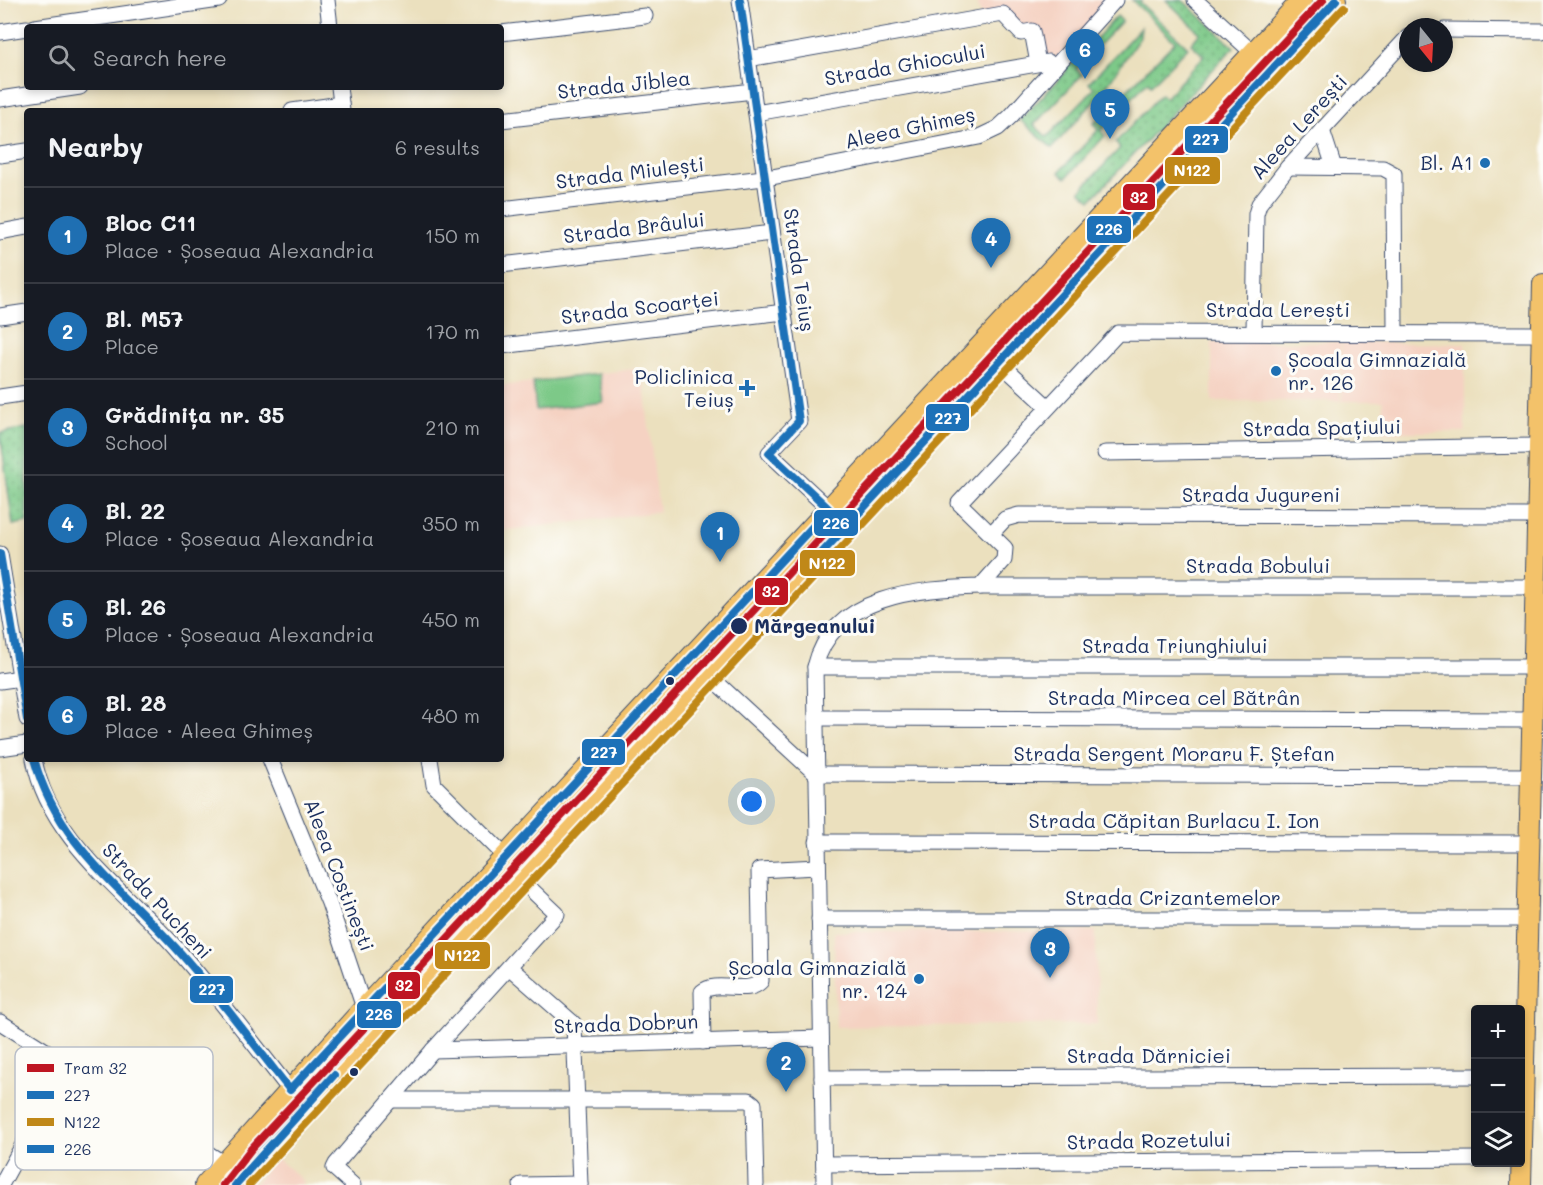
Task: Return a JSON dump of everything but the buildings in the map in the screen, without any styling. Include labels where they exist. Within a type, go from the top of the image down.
[{"type":"main road","points":[[205,1185],[364,1008],[1302,0]]},
{"type":"main road","points":[[235,1185],[709,676],[998,361],[1336,0]]},
{"type":"main road","points":[[1523,1059],[1532,776],[1543,284]]},
{"type":"main road","points":[[1521,1167],[1521,1185]]},
{"type":"street","points":[[55,24],[219,0]]},
{"type":"street","points":[[327,0],[330,24]]},
{"type":"street","name":"Strada Teiuș","points":[[740,0],[799,421],[769,453],[829,508]]},
{"type":"street","name":"Aleea Ghimeș","points":[[764,178],[988,134],[1011,116],[1115,0]]},
{"type":"street","points":[[1195,0],[1253,53]]},
{"type":"street","points":[[748,59],[1003,14],[1021,33],[1032,31],[1038,63]]},
{"type":"street","points":[[504,33],[645,16]]},
{"type":"street","points":[[0,32],[24,28]]},
{"type":"street","points":[[1453,30],[1543,32]]},
{"type":"street","name":"Aleea Lerești","points":[[1254,331],[1256,214],[1259,204],[1288,167],[1399,47]]},
{"type":"street","name":"Strada Ghiocului","points":[[756,112],[1063,59]]},
{"type":"street","points":[[0,99],[60,90]]},
{"type":"street","points":[[339,90],[341,107]]},
{"type":"street","name":"Strada Jiblea","points":[[504,120],[753,91]]},
{"type":"street","points":[[1322,130],[1334,167]]},
{"type":"street","points":[[0,155],[24,151]]},
{"type":"street","points":[[1288,167],[1383,168],[1390,171],[1395,179],[1395,331]]},
{"type":"street","name":"Strada Miulești","points":[[504,209],[764,178]]},
{"type":"street","points":[[0,232],[24,228]]},
{"type":"street","name":"Strada Brâului","points":[[504,265],[772,233]]},
{"type":"street","points":[[0,316],[24,312]]},
{"type":"street","name":"Strada Scoarței","points":[[504,346],[784,312]]},
{"type":"street","name":"Strada Lerești","points":[[980,587],[1006,555],[1005,548],[959,503],[1118,333],[1395,331],[1542,334]]},
{"type":"street","points":[[998,361],[1048,407]]},
{"type":"street","points":[[0,398],[24,394]]},
{"type":"street","name":"Strada Spațiului","points":[[1105,453],[1539,446]]},
{"type":"street","name":"Strada Jugureni","points":[[992,534],[1005,519],[1019,515],[1537,516]]},
{"type":"street","points":[[0,554],[4,610],[24,696]]},
{"type":"street","points":[[824,1185],[815,667],[820,652],[837,626],[873,603],[917,591],[980,587]]},
{"type":"street","name":"Strada Bobului","points":[[980,587],[1536,587]]},
{"type":"street","points":[[690,658],[816,774]]},
{"type":"street","name":"Strada Triunghiului","points":[[815,667],[1534,667]]},
{"type":"street","points":[[0,681],[21,678]]},
{"type":"street","name":"Strada Mircea cel Bătrân","points":[[816,718],[1533,720]]},
{"type":"street","points":[[0,748],[24,744]]},
{"type":"street","name":"Strada Pucheni","points":[[35,762],[45,798],[73,839],[177,949],[290,1090]]},
{"type":"street","name":"Aleea Costinești","points":[[271,762],[332,914],[364,1008]]},
{"type":"street","points":[[430,762],[434,785],[506,857]]},
{"type":"street","name":"Strada Sergent Moraru F. Ștefan","points":[[816,774],[1532,776]]},
{"type":"street","name":"Strada Căpitan Burlacu I. Ion","points":[[817,842],[1530,843]]},
{"type":"street","points":[[703,1042],[702,992],[705,989],[754,986],[761,981],[759,870],[818,867]]},
{"type":"street","points":[[353,1185],[334,1168],[433,1050],[557,914],[519,878]]},
{"type":"street","name":"Strada Crizantemelor","points":[[819,919],[1528,919]]},
{"type":"street","points":[[509,966],[569,1018],[576,1032],[580,1184],[521,1185]]},
{"type":"street","points":[[0,1022],[40,1047]]},
{"type":"street","name":"Strada Dobrun","points":[[433,1050],[821,1038]]},
{"type":"street","name":"Strada Dărniciei","points":[[822,1078],[1471,1076]]},
{"type":"street","points":[[392,1100],[752,1101],[756,1185]]},
{"type":"street","points":[[213,1157],[223,1163]]},
{"type":"street","name":"Strada Rozetului","points":[[824,1164],[1471,1159]]},
{"type":"street","points":[[1,1185],[15,1160]]},
{"type":"shaded area","points":[[977,0],[1110,0],[1058,57],[1039,55],[1034,29],[980,13]]},
{"type":"shaded area","name":"Școala Gimnazială nr. 126","points":[[1212,342],[1341,342],[1340,401],[1212,401]]},
{"type":"shaded area","points":[[1342,342],[1465,344],[1465,432],[1383,432],[1383,401],[1342,401]]},
{"type":"shaded area","points":[[642,368],[659,512],[504,531],[504,386]]},
{"type":"shaded area","name":"Școala Gimnazială nr. 124","points":[[1096,931],[1097,1024],[836,1027],[834,932]]},
{"type":"shaded area","points":[[276,1157],[304,1182],[301,1185],[254,1185]]},
{"type":"green space","points":[[1132,0],[1142,0],[1140,3],[1188,47],[1151,85],[1147,82],[1101,131],[1105,136],[1066,178],[1059,172],[1098,130],[1093,124],[1175,42]]},
{"type":"green space","points":[[1166,0],[1182,0],[1234,47],[1091,200],[1080,191],[1120,148],[1116,142],[1161,94],[1165,98],[1204,56],[1191,44],[1200,33]]},
{"type":"green space","points":[[1117,16],[1122,21],[1076,69],[1082,75],[1034,125],[1047,137],[1094,89],[1089,83],[1141,27],[1140,37],[1101,94],[1052,148],[1020,120],[1067,71],[1061,65],[1065,60],[1072,65]]},
{"type":"green space","points":[[599,374],[603,402],[536,410],[533,382]]},
{"type":"green space","points":[[24,429],[24,523],[13,525],[0,433]]},
{"type":"tram line","name":"32","points":[[223,1185],[251,1149],[1323,0]]},
{"type":"transit line","name":"227","points":[[35,762],[58,816],[74,840],[92,862],[190,964],[290,1090],[829,509],[769,453],[799,421],[740,0]]},
{"type":"transit line","name":"226","points":[[227,1178],[1322,0]]},
{"type":"transit line","name":"227","points":[[818,557],[1336,0]]},
{"type":"transit line","name":"N122","points":[[249,1185],[1344,7]]},
{"type":"transit line","name":"227","points":[[0,554],[24,701]]},
{"type":"transit line","name":"227","points":[[235,1185],[334,1075]]},
{"type":"place","name":"Bl. 28","points":[[1085,79]]},
{"type":"place","name":"Bl. 26","points":[[1110,139]]},
{"type":"place","name":"Bl. A1","points":[[1485,163]]},
{"type":"place","name":"Bl. 22","points":[[991,268]]},
{"type":"place","name":"Școala Gimnazială nr. 126","points":[[1276,371]]},
{"type":"place","name":"Policlinica Teiuș","points":[[747,388]]},
{"type":"place","name":"Bloc C11","points":[[720,562]]},
{"type":"place","name":"Mărgeanului","points":[[739,626]]},
{"type":"place","name":"Grădinița nr. 35","points":[[1050,978]]},
{"type":"place","name":"Școala Gimnazială nr. 124","points":[[919,979]]},
{"type":"place","name":"Bl. M57","points":[[786,1092]]}]
